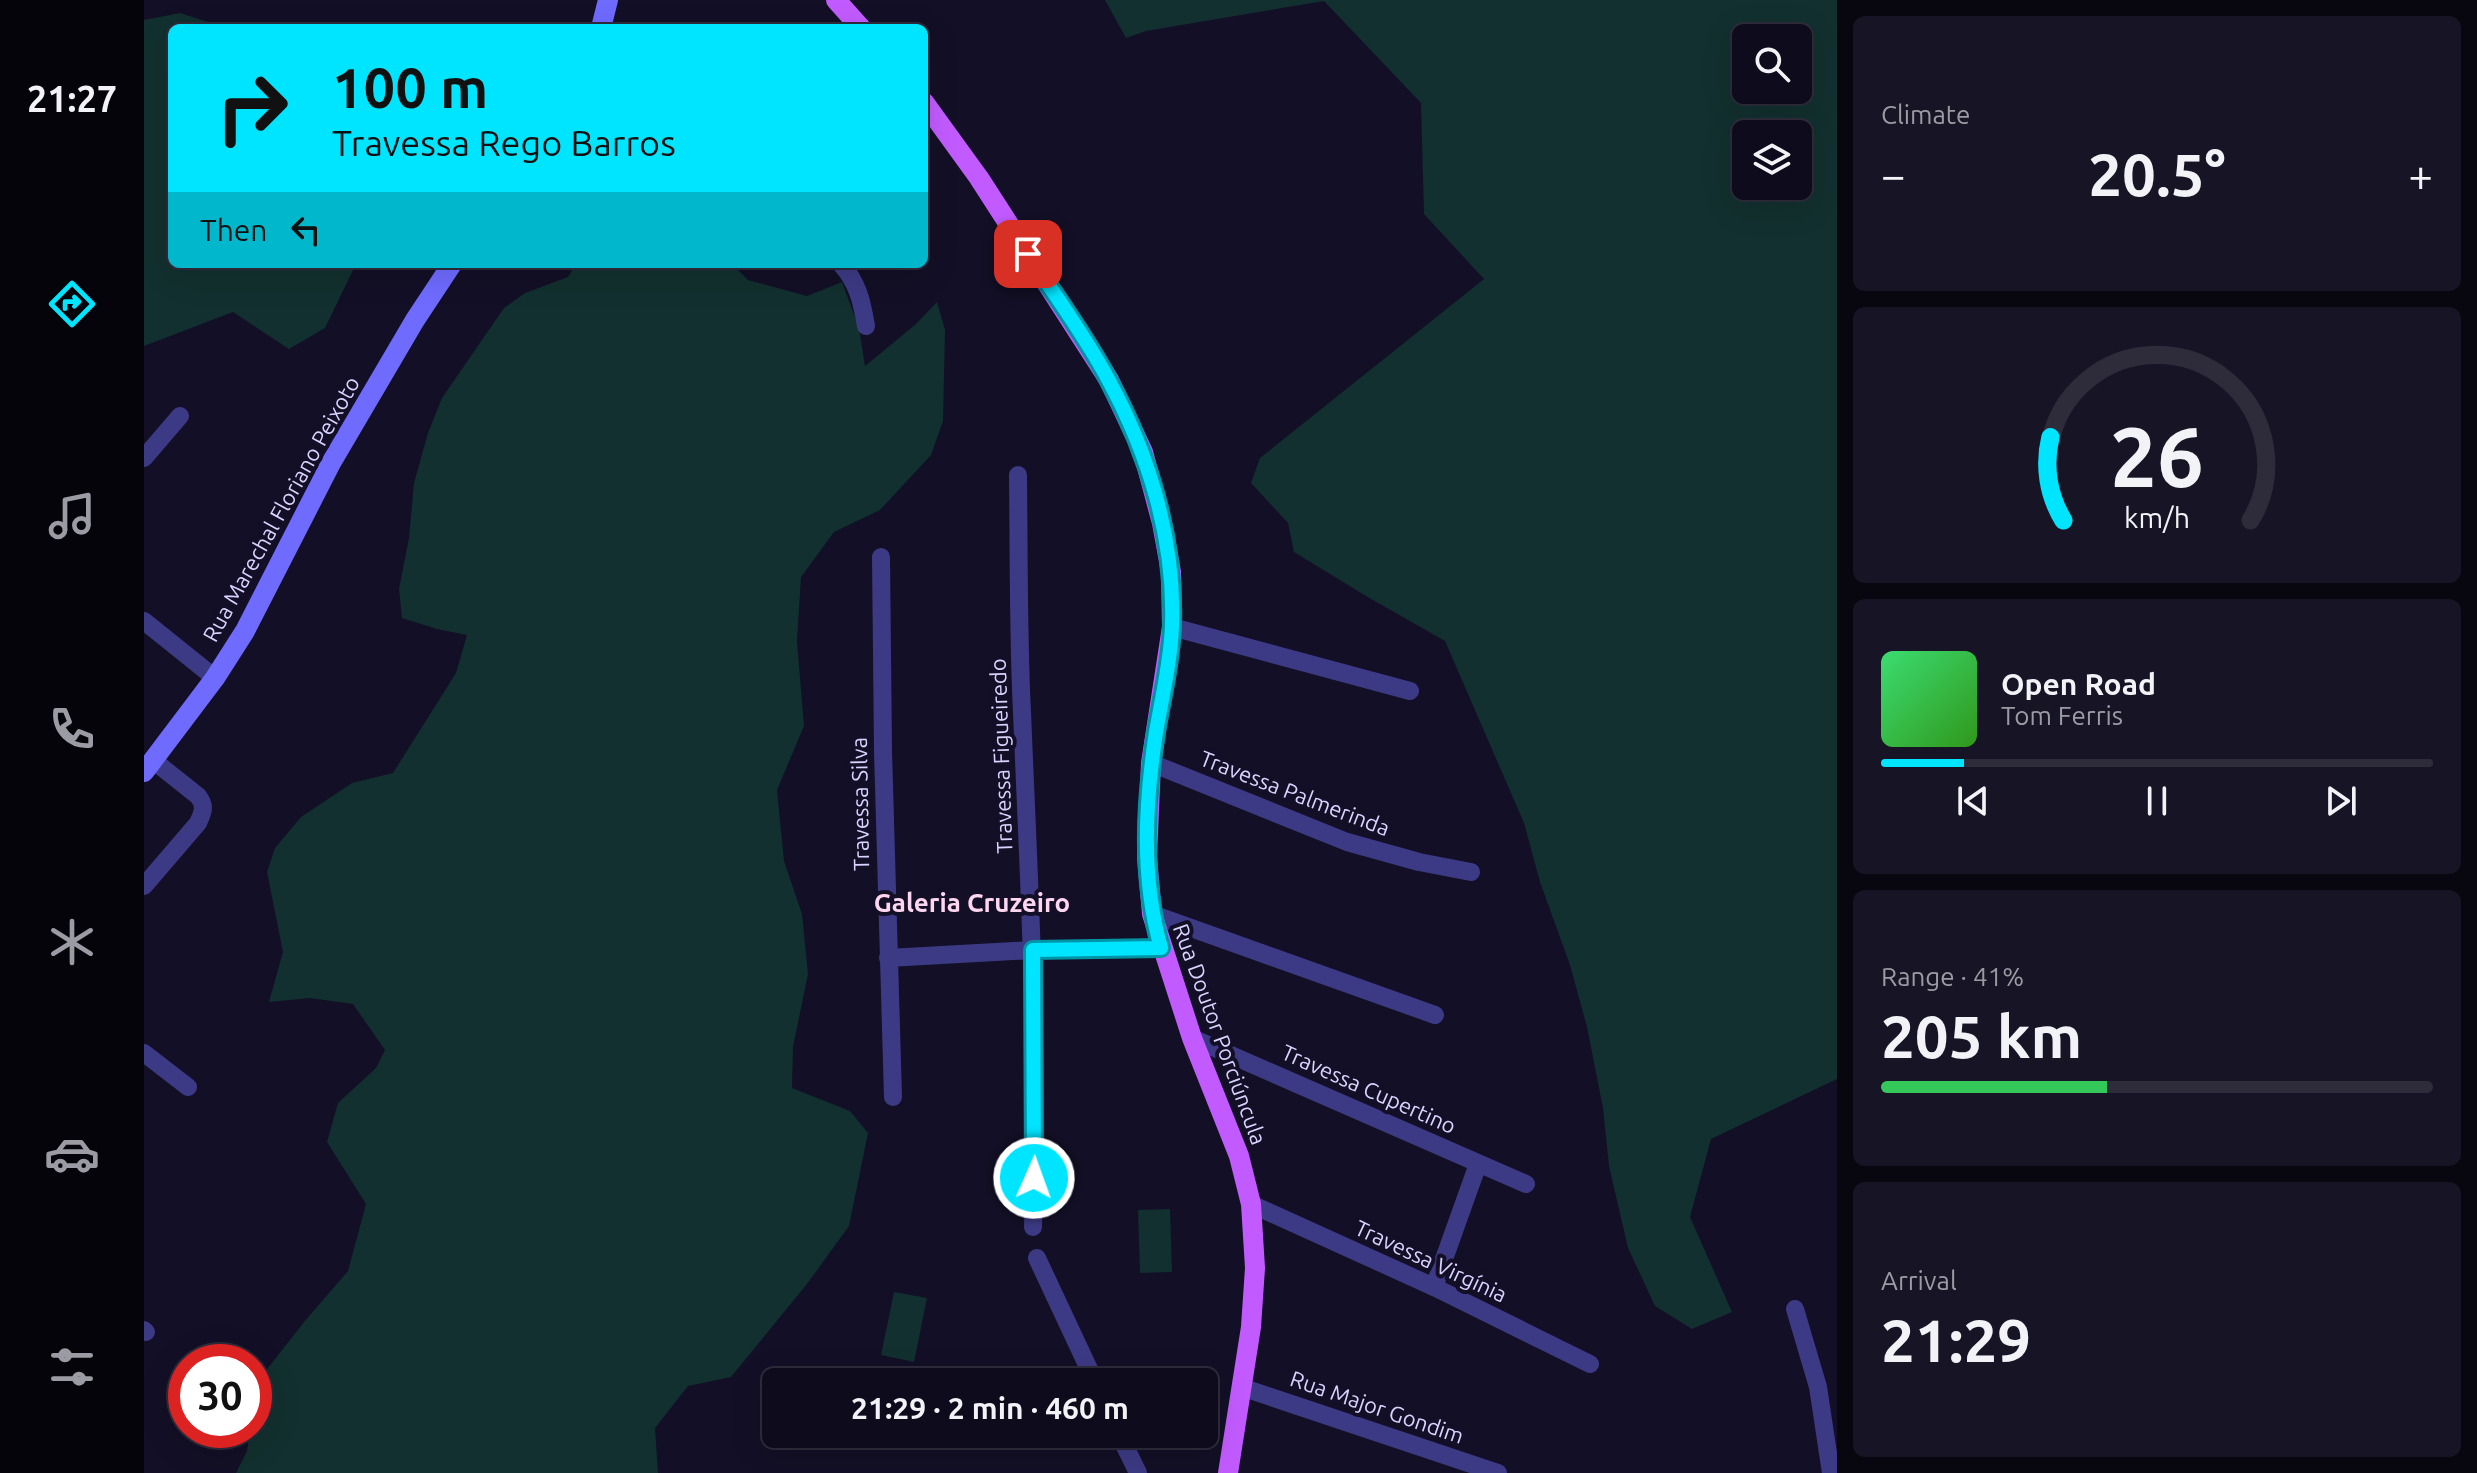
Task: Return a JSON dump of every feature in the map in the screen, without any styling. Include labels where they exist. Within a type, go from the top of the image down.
[{"type":"main road","points":[[602,24],[608,0]]},
{"type":"main road","points":[[836,0],[857,24]]},
{"type":"main road","name":"Rua Doutor Porciúncula","points":[[928,108],[979,178],[1109,380],[1143,452],[1162,523],[1171,572],[1172,627],[1151,763],[1147,857],[1152,914],[1192,1038],[1239,1156],[1251,1204],[1255,1268],[1251,1327],[1228,1473]]},
{"type":"main road","name":"Rua Marechal Floriano Peixoto","points":[[149,766],[215,678],[245,631],[331,463],[449,268]]},
{"type":"street","points":[[844,268],[862,297],[866,326]]},
{"type":"street","points":[[144,458],[180,416]]},
{"type":"street","name":"Travessa Figueiredo","points":[[1018,475],[1021,709],[1033,950],[1036,1129],[1033,1227]]},
{"type":"street","name":"Travessa Silva","points":[[881,557],[893,1097]]},
{"type":"street","points":[[144,621],[215,678]]},
{"type":"street","points":[[1172,627],[1410,691]]},
{"type":"street","name":"Travessa Palmerinda","points":[[1151,763],[1347,842],[1419,862],[1471,872]]},
{"type":"street","points":[[144,886],[204,812],[204,803],[198,796],[149,766]]},
{"type":"street","points":[[1152,914],[1435,1015]]},
{"type":"street","points":[[888,958],[1033,950],[1161,948]]},
{"type":"street","name":"Travessa Cupertino","points":[[1192,1038],[1526,1184]]},
{"type":"street","points":[[144,1053],[188,1087]]},
{"type":"street","points":[[1434,1287],[1478,1164]]},
{"type":"street","name":"Travessa Virgínia","points":[[1251,1204],[1434,1287],[1590,1364]]},
{"type":"street","points":[[1037,1258],[1088,1368]]},
{"type":"street","points":[[1795,1309],[1818,1387],[1831,1473]]},
{"type":"street","name":"Rua Major Gondim","points":[[1241,1387],[1498,1473]]},
{"type":"street","points":[[1126,1448],[1138,1473]]},
{"type":"green space","points":[[1105,0],[1837,0],[1837,1079],[1711,1139],[1690,1217],[1732,1312],[1692,1329],[1655,1306],[1628,1248],[1609,1166],[1603,1108],[1587,1027],[1570,965],[1540,882],[1524,823],[1445,641],[1294,552],[1288,523],[1251,483],[1260,458],[1484,279],[1424,214],[1421,103],[1324,1],[1146,31],[1126,38]]},
{"type":"green space","points":[[180,13],[214,24],[168,24],[168,268],[354,268],[325,328],[289,349],[233,312],[144,346],[144,20]]},
{"type":"green space","points":[[574,268],[736,268],[748,280],[807,296],[842,282],[859,328],[865,366],[916,324],[937,302],[945,330],[943,421],[931,455],[880,510],[834,532],[801,577],[797,641],[804,726],[777,790],[784,861],[802,914],[808,974],[793,1047],[792,1088],[850,1111],[868,1133],[849,1226],[807,1284],[731,1377],[688,1386],[655,1428],[658,1473],[236,1473],[247,1448],[272,1448],[272,1363],[348,1271],[366,1204],[327,1142],[338,1103],[376,1068],[385,1050],[353,1004],[310,998],[269,1002],[283,952],[267,872],[275,848],[301,817],[352,783],[393,773],[456,673],[467,635],[402,618],[399,589],[409,538],[414,483],[442,398],[504,308],[525,293],[568,277]]},
{"type":"green space","points":[[1170,1209],[1172,1272],[1140,1273],[1138,1210]]},
{"type":"green space","points":[[894,1292],[927,1298],[914,1362],[881,1355]]},
{"type":"district","name":"Galeria Cruzeiro","points":[[972,903]]},
{"type":"route","points":[[1028,254],[1109,380],[1143,452],[1171,572],[1172,627],[1151,763],[1148,814],[1147,857],[1152,914],[1161,948],[1033,950],[1034,1178]]}]
